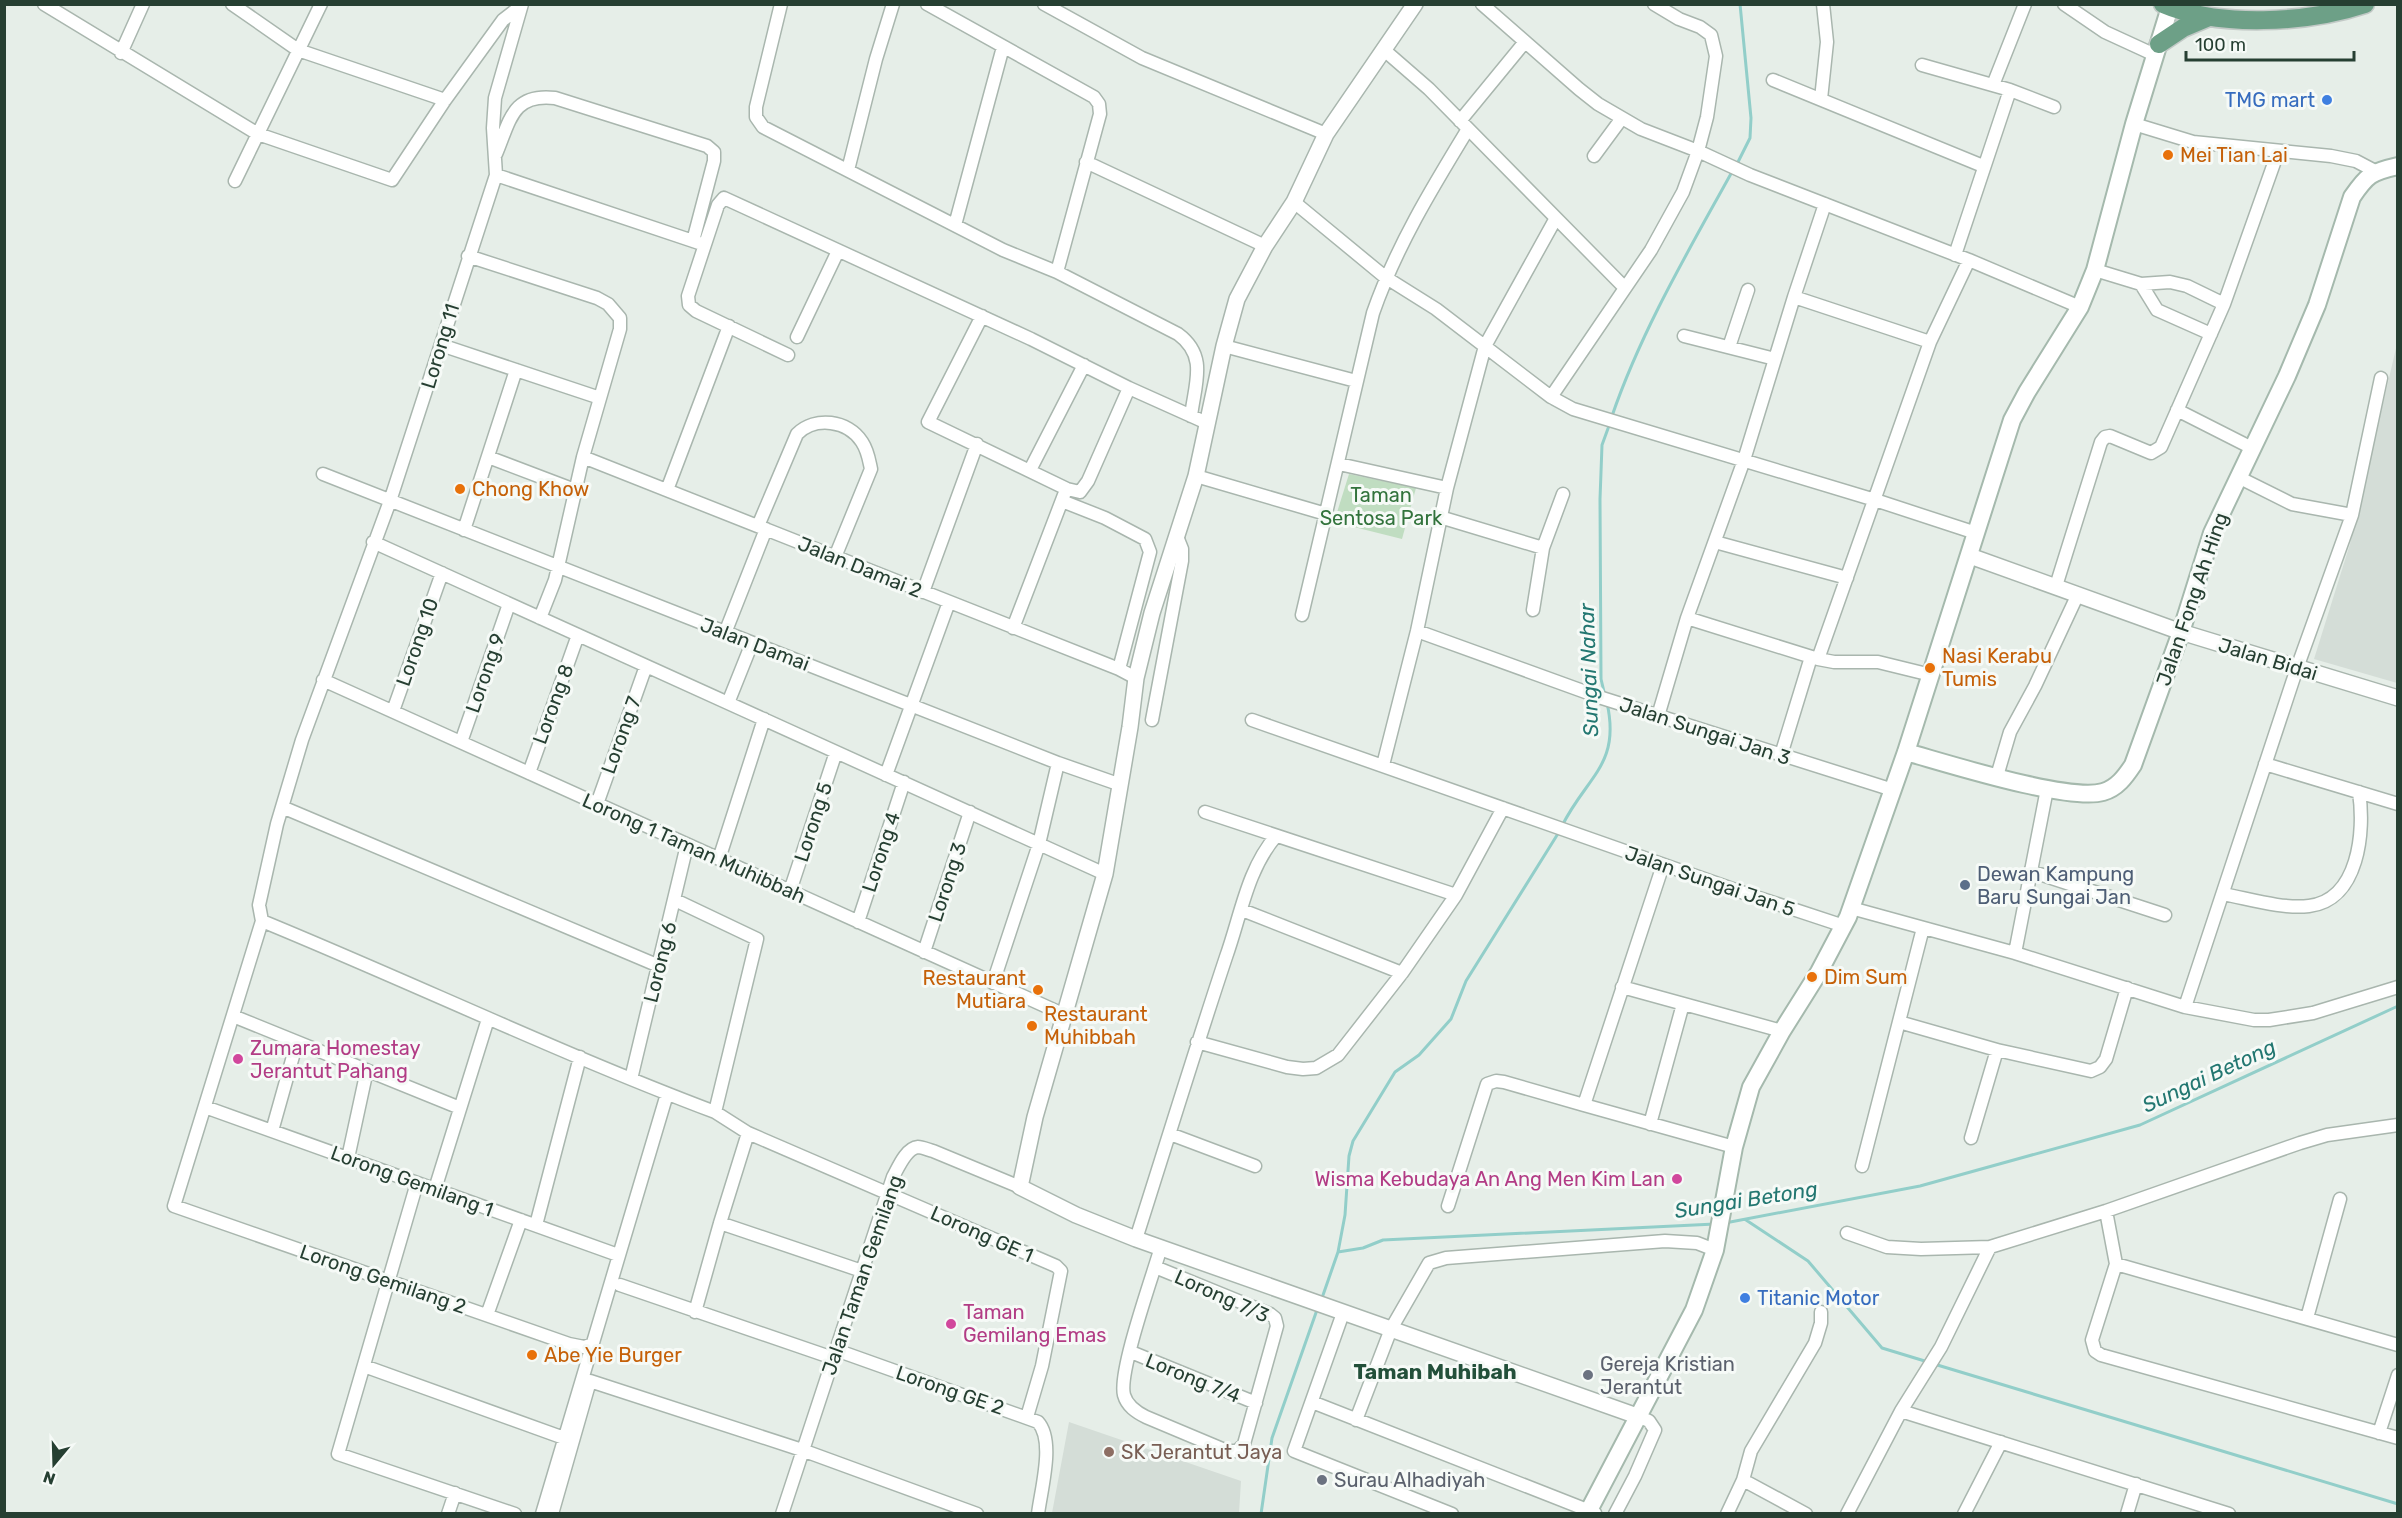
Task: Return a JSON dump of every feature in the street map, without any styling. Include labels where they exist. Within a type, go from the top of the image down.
[{"type":"main road","points":[[1590,1512],[1637,1416],[1694,1310],[1716,1245],[1734,1147],[1751,1087],[1782,1031],[1809,990],[1844,926],[1851,908],[1906,752],[2012,420],[2080,307],[2095,270],[2168,5],[2209,17],[2232,20],[2309,18],[2365,4]]},
{"type":"main road","points":[[2157,50],[2183,28],[2209,17]]},
{"type":"main road","points":[[2375,171],[2397,166]]},
{"type":"main road","name":"Jalan Fong Ah Hing","points":[[1906,752],[2046,789],[2088,794],[2103,792],[2125,778],[2133,765],[2181,632],[2212,533],[2287,376],[2317,305],[2352,197],[2375,171]]},
{"type":"street","points":[[44,4],[258,134],[392,180],[445,100],[503,20],[521,5]]},
{"type":"street","points":[[121,52],[143,4]]},
{"type":"street","points":[[232,4],[298,50],[445,100]]},
{"type":"street","points":[[235,181],[321,4]]},
{"type":"street","points":[[781,4],[756,106],[758,122],[763,128],[1003,250],[1057,272],[1155,321],[1188,341],[1198,362],[1191,416]]},
{"type":"street","points":[[927,4],[1094,97],[1100,104],[1100,114],[1057,272]]},
{"type":"street","points":[[1044,4],[1142,58],[1326,134]]},
{"type":"street","points":[[1415,4],[1326,134],[1294,202],[1265,246],[1237,299],[1224,346],[1196,476],[1178,539],[1152,613],[1136,678],[1121,785],[1105,874],[1035,1116],[1020,1187],[1076,1215],[1136,1239],[1649,1422],[1655,1430],[1615,1514]]},
{"type":"street","points":[[1482,4],[1579,89],[1641,129],[1698,151],[1750,175],[1969,260],[2080,307]]},
{"type":"street","points":[[1551,397],[1651,250],[1683,192],[1707,117],[1716,57],[1711,35],[1654,4]]},
{"type":"street","points":[[1821,99],[1827,42],[1823,4]]},
{"type":"street","points":[[1994,85],[2025,4]]},
{"type":"street","points":[[2064,4],[2105,32],[2157,50]]},
{"type":"street","name":"Lorong 11","points":[[174,1206],[262,921],[259,904],[282,807],[302,740],[390,501],[495,175],[493,128],[495,98],[521,5]]},
{"type":"street","points":[[848,170],[892,5]]},
{"type":"street","points":[[1302,615],[1339,464],[1372,313],[1385,277],[1464,125],[1524,43]]},
{"type":"street","points":[[955,225],[1003,47]]},
{"type":"street","points":[[1383,49],[1429,89],[1624,287]]},
{"type":"street","points":[[1922,64],[2010,90],[2054,107]]},
{"type":"street","points":[[1773,80],[1983,166]]},
{"type":"street","points":[[1955,255],[2010,90]]},
{"type":"street","points":[[495,158],[514,111],[527,100],[545,97],[555,98],[706,146],[714,152],[714,161],[693,241]]},
{"type":"street","points":[[1594,156],[1622,118]]},
{"type":"street","points":[[2134,124],[2193,142],[2331,156],[2356,161],[2375,171]]},
{"type":"street","points":[[2056,586],[2101,442],[2105,437],[2110,436],[2145,451],[2157,451],[2162,447],[2224,304],[2278,152]]},
{"type":"street","points":[[1086,162],[1265,246]]},
{"type":"street","points":[[495,175],[705,245]]},
{"type":"street","points":[[788,355],[696,311],[689,305],[688,296],[718,205],[724,198],[731,199],[837,251],[1207,423]]},
{"type":"street","points":[[1294,202],[1385,277],[1436,309],[1551,397],[1573,409],[1875,500],[1976,533]]},
{"type":"street","points":[[1658,716],[1687,618],[1744,460],[1825,204]]},
{"type":"street","points":[[1383,765],[1417,631],[1447,488],[1485,346],[1556,218]]},
{"type":"street","points":[[797,338],[837,251]]},
{"type":"street","points":[[468,256],[597,298],[620,318],[620,329],[583,457],[555,580],[540,618]]},
{"type":"street","points":[[1781,755],[1815,658],[1847,579],[1930,342],[1969,260]]},
{"type":"street","points":[[2095,270],[2141,284],[2170,282],[2187,286],[2224,304]]},
{"type":"street","points":[[2141,284],[2157,310],[2211,334]]},
{"type":"street","points":[[1729,348],[1748,290]]},
{"type":"street","points":[[1794,297],[1930,342]]},
{"type":"street","points":[[981,316],[928,422],[1067,489],[1080,492],[1084,488],[1129,388]]},
{"type":"street","points":[[667,490],[729,326]]},
{"type":"street","points":[[1684,336],[1775,360]]},
{"type":"street","points":[[441,345],[600,398]]},
{"type":"street","points":[[1224,346],[1356,381]]},
{"type":"street","points":[[1030,470],[1084,365]]},
{"type":"street","points":[[464,530],[516,370]]},
{"type":"street","points":[[2186,1007],[2297,668],[2352,515],[2381,378]]},
{"type":"street","points":[[2177,410],[2252,448]]},
{"type":"street","points":[[725,633],[797,434],[806,425],[820,422],[836,423],[850,430],[861,441],[868,454],[871,469],[835,557]]},
{"type":"street","points":[[923,592],[977,444]]},
{"type":"street","points":[[488,457],[575,490]]},
{"type":"street","name":"Jalan Damai 2","points":[[583,457],[1119,669],[1136,678]]},
{"type":"street","points":[[1339,464],[1447,488]]},
{"type":"street","name":"Jalan Damai","points":[[323,474],[1058,763],[1121,785]]},
{"type":"street","points":[[1196,476],[1326,514]]},
{"type":"street","points":[[2238,477],[2292,504],[2352,515]]},
{"type":"street","points":[[1013,628],[1067,489]]},
{"type":"street","points":[[1533,610],[1543,548],[1563,494]]},
{"type":"street","points":[[1062,501],[1105,518],[1145,539],[1150,552],[1119,669]]},
{"type":"street","points":[[1440,518],[1543,548]]},
{"type":"street","points":[[1152,720],[1182,561],[1182,549],[1178,539]]},
{"type":"street","points":[[373,542],[1105,874]]},
{"type":"street","points":[[1715,542],[1847,579]]},
{"type":"street","name":"Jalan Bidai","points":[[1970,556],[2181,632],[2397,698]]},
{"type":"street","name":"Lorong 10","points":[[393,711],[442,573]]},
{"type":"street","points":[[1997,776],[2010,732],[2035,686],[2078,594]]},
{"type":"street","points":[[886,774],[949,603]]},
{"type":"street","name":"Lorong 9","points":[[461,742],[508,604]]},
{"type":"street","points":[[1687,618],[1815,658],[1834,662],[1878,662],[1931,675]]},
{"type":"street","name":"Jalan Sungai Jan 3","points":[[1417,631],[1602,698],[1893,790]]},
{"type":"street","name":"Lorong 8","points":[[529,773],[578,635]]},
{"type":"street","points":[[728,703],[752,643]]},
{"type":"street","name":"Lorong 7","points":[[597,804],[646,666]]},
{"type":"street","name":"Lorong 1 Taman Muhibbah","points":[[323,680],[1065,1016]]},
{"type":"street","points":[[719,859],[764,719]]},
{"type":"street","name":"Jalan Sungai Jan 5","points":[[1252,720],[1844,926]]},
{"type":"street","name":"Lorong 5","points":[[790,891],[836,752]]},
{"type":"street","points":[[993,983],[1039,844],[1058,763]]},
{"type":"street","points":[[2265,764],[2397,804]]},
{"type":"street","name":"Lorong 4","points":[[858,922],[904,782]]},
{"type":"street","points":[[2015,953],[2046,789]]},
{"type":"street","points":[[2223,894],[2289,906],[2309,906],[2329,898],[2347,882],[2353,870],[2362,808],[2359,792]]},
{"type":"street","points":[[282,807],[659,966]]},
{"type":"street","points":[[1197,1041],[1287,1067],[1316,1068],[1338,1055],[1350,1043],[1402,973],[1456,895],[1503,808]]},
{"type":"street","name":"Lorong 3","points":[[924,952],[970,812]]},
{"type":"street","points":[[1205,812],[1456,895]]},
{"type":"street","points":[[1136,1239],[1197,1041],[1254,870],[1264,850],[1276,836]]},
{"type":"street","name":"Lorong 6","points":[[631,1079],[687,845]]},
{"type":"street","points":[[1584,1106],[1664,865]]},
{"type":"street","points":[[2031,871],[2165,915]]},
{"type":"street","points":[[675,900],[757,939],[715,1112]]},
{"type":"street","points":[[1851,908],[2015,953],[2186,1007],[2254,1020],[2313,1013],[2397,987]]},
{"type":"street","points":[[1242,910],[1402,973]]},
{"type":"street","points":[[262,921],[360,961],[488,1019],[715,1112],[748,1133],[888,1192]]},
{"type":"street","points":[[1862,1166],[1923,928]]},
{"type":"street","points":[[1622,987],[1782,1031]]},
{"type":"street","points":[[1899,1022],[1997,1050],[2082,1071],[2091,1071],[2106,1059],[2127,988]]},
{"type":"street","points":[[1650,1124],[1683,1004]]},
{"type":"street","points":[[233,1016],[460,1108]]},
{"type":"street","points":[[435,1189],[488,1019]]},
{"type":"street","points":[[272,1131],[297,1042]]},
{"type":"street","points":[[1971,1138],[1997,1050]]},
{"type":"street","points":[[536,1225],[580,1057]]},
{"type":"street","points":[[348,1158],[367,1070]]},
{"type":"street","points":[[1448,1206],[1486,1083],[1504,1082],[1734,1147]]},
{"type":"street","points":[[542,1514],[667,1094]]},
{"type":"street","name":"Lorong Gemilang 1","points":[[205,1107],[618,1255]]},
{"type":"street","points":[[1847,1233],[1887,1247],[1921,1249],[1990,1247],[2106,1211],[2300,1143],[2327,1135],[2397,1125]]},
{"type":"street","points":[[695,1312],[748,1133]]},
{"type":"street","points":[[1170,1134],[1255,1166]]},
{"type":"street","name":"Jalan Taman Gemilang","points":[[782,1514],[893,1177],[902,1160],[911,1150],[918,1147],[1020,1187]]},
{"type":"street","points":[[417,1183],[338,1454],[515,1514]]},
{"type":"street","name":"Lorong GE 1","points":[[888,1192],[1056,1266],[1061,1271],[1060,1286],[1042,1366],[1027,1417]]},
{"type":"street","points":[[2307,1318],[2340,1199]]},
{"type":"street","name":"Lorong Gemilang 2","points":[[174,1206],[569,1344],[584,1347],[592,1344]]},
{"type":"street","points":[[2106,1211],[2116,1264],[2092,1340],[2095,1351],[2101,1355],[2397,1438]]},
{"type":"street","points":[[487,1315],[521,1220]]},
{"type":"street","points":[[720,1223],[862,1271]]},
{"type":"street","points":[[1356,1420],[1391,1329],[1424,1268],[1429,1263],[1436,1260],[1665,1241],[1716,1245]]},
{"type":"street","points":[[1131,1352],[1161,1247]]},
{"type":"street","points":[[1848,1514],[1901,1411],[1941,1347],[1990,1247]]},
{"type":"street","points":[[2116,1264],[2397,1345]]},
{"type":"street","name":"Lorong 7/3","points":[[1131,1352],[1123,1388],[1128,1404],[1146,1417],[1227,1451],[1238,1451],[1244,1444],[1278,1326],[1275,1318],[1155,1267]]},
{"type":"street","name":"Lorong GE 2","points":[[620,1285],[695,1312],[834,1354],[1027,1417],[1042,1426],[1046,1432],[1047,1448],[1038,1514]]},
{"type":"street","points":[[1340,1312],[1294,1451],[1452,1514]]},
{"type":"street","points":[[1727,1514],[1743,1480],[1751,1451],[1815,1343],[1821,1323],[1821,1312]]},
{"type":"street","name":"Lorong 7/4","points":[[1131,1352],[1256,1403]]},
{"type":"street","points":[[364,1366],[564,1438]]},
{"type":"street","points":[[2379,1433],[2397,1375]]},
{"type":"street","points":[[552,1514],[590,1381],[802,1449],[977,1514]]},
{"type":"street","points":[[1312,1402],[1590,1512]]},
{"type":"street","points":[[1901,1411],[2136,1485],[2192,1508],[2229,1514]]},
{"type":"street","points":[[1964,1514],[2001,1442]]},
{"type":"street","points":[[1743,1480],[1806,1514]]},
{"type":"street","points":[[2127,1514],[2136,1485]]},
{"type":"street","points":[[448,1514],[455,1493]]},
{"type":"shaded area","points":[[2397,344],[2397,683],[2314,659],[2350,544]]},
{"type":"shaded area","name":"SK Jerantut Jaya","points":[[1069,1422],[1241,1481],[1239,1513],[1052,1513]]},
{"type":"green space","name":"Taman Sentosa Park","points":[[1349,474],[1416,488],[1402,539],[1334,522]]},
{"type":"waterway","name":"Sungai Nahar","points":[[1737,164],[1750,138],[1751,118],[1740,4]]},
{"type":"waterway","name":"Sungai Nahar","points":[[1612,416],[1652,321],[1733,170]]},
{"type":"waterway","name":"Sungai Nahar","points":[[1605,696],[1601,679],[1600,499],[1602,445],[1610,423]]},
{"type":"waterway","name":"Sungai Nahar","points":[[1562,826],[1605,756],[1610,724],[1607,703]]},
{"type":"waterway","name":"Sungai Nahar","points":[[1322,1298],[1338,1252],[1345,1215],[1349,1156],[1353,1141],[1395,1072],[1419,1055],[1451,1019],[1466,981],[1559,832]]},
{"type":"waterway","name":"Sungai Betong","points":[[1725,1223],[1920,1186],[2140,1125],[2398,1006]]},
{"type":"waterway","points":[[1746,1220],[1808,1261],[1882,1348],[1928,1362]]},
{"type":"waterway","name":"Sungai Betong","points":[[1338,1252],[1363,1248],[1383,1240],[1715,1224]]},
{"type":"waterway","name":"Sungai Betong","points":[[1261,1514],[1272,1438],[1318,1307]]},
{"type":"waterway","points":[[1934,1364],[2398,1504]]},
{"type":"waterway","name":"Sungai Betong","points":[[217,1514],[224,1514]]},
{"type":"place","name":"TMG mart","points":[[2327,100]]},
{"type":"place","name":"Mei Tian Lai","points":[[2168,155]]},
{"type":"place","name":"Chong Khow","points":[[460,489]]},
{"type":"place","name":"Nasi Kerabu Tumis","points":[[1930,668]]},
{"type":"place","name":"Dewan Kampung Baru Sungai Jan","points":[[1965,885]]},
{"type":"place","name":"Dim Sum","points":[[1812,977]]},
{"type":"place","name":"Restaurant Mutiara","points":[[1038,990]]},
{"type":"place","name":"Restaurant Muhibbah","points":[[1032,1026]]},
{"type":"place","name":"Zumara Homestay Jerantut Pahang","points":[[238,1059]]},
{"type":"place","name":"Wisma Kebudaya An Ang Men Kim Lan","points":[[1677,1179]]},
{"type":"place","name":"Titanic Motor","points":[[1745,1298]]},
{"type":"place","name":"Taman Gemilang Emas","points":[[951,1324]]},
{"type":"place","name":"Abe Yie Burger","points":[[532,1355]]},
{"type":"place","name":"Gereja Kristian Jerantut","points":[[1588,1375]]},
{"type":"place","name":"SK Jerantut Jaya","points":[[1109,1452]]},
{"type":"place","name":"Surau Alhadiyah","points":[[1322,1480]]},
{"type":"district","name":"Taman Muhibah","points":[[1435,1372]]}]
